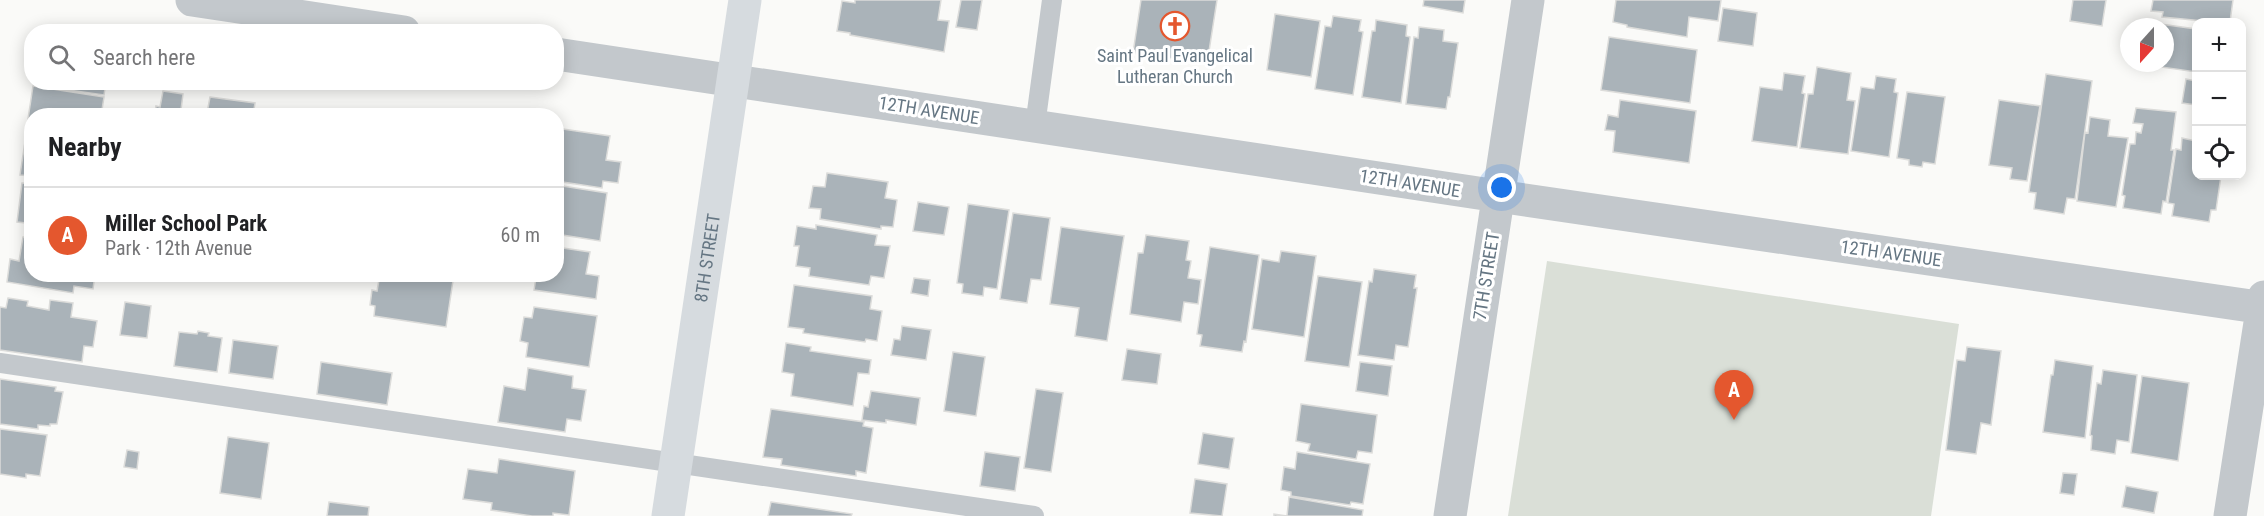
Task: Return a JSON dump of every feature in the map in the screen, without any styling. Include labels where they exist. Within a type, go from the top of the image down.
[{"type":"street","points":[[192,0],[351,24]]},
{"type":"street","name":"8TH STREET","points":[[668,516],[745,0]]},
{"type":"street","name":"7TH STREET","points":[[1450,516],[1528,0]]},
{"type":"street","name":"12TH AVENUE","points":[[564,55],[1498,196],[2263,304]]},
{"type":"street","points":[[2230,516],[2263,304]]},
{"type":"lane","points":[[1035,126],[1053,0]]},
{"type":"lane","points":[[0,363],[1034,516]]},
{"type":"shaded area","points":[[1547,261],[1959,324],[1931,516],[1508,516]]},
{"type":"building","points":[[855,0],[941,0],[938,20],[949,21],[944,52],[837,31],[842,1],[855,3]]},
{"type":"building","points":[[961,0],[982,0],[977,30],[956,27]]},
{"type":"building","name":"Saint Paul Evangelical Lutheran Church","points":[[1141,0],[1217,0],[1207,64],[1133,53]]},
{"type":"building","points":[[1424,0],[1465,0],[1463,13],[1423,6]]},
{"type":"building","points":[[1616,0],[1721,0],[1718,21],[1689,17],[1687,37],[1627,27],[1627,25],[1613,22]]},
{"type":"building","points":[[2073,0],[2106,0],[2102,26],[2070,21]]},
{"type":"building","points":[[2153,0],[2233,0],[2231,18],[2192,18],[2192,20],[2162,17],[2163,12],[2151,11]]},
{"type":"building","points":[[1723,8],[1757,13],[1753,46],[1718,41]]},
{"type":"building","points":[[1275,14],[1320,21],[1311,77],[1267,70]]},
{"type":"building","points":[[1333,16],[1361,20],[1359,31],[1363,32],[1353,95],[1315,89],[1325,26],[1331,27]]},
{"type":"building","points":[[1376,20],[1407,25],[1406,36],[1410,37],[1401,103],[1362,97],[1372,31],[1375,31]]},
{"type":"building","points":[[2174,26],[2192,28],[2192,71],[2174,69]]},
{"type":"building","points":[[1419,27],[1444,30],[1443,41],[1458,43],[1446,109],[1406,104],[1414,37],[1418,38]]},
{"type":"building","points":[[1609,37],[1697,50],[1690,103],[1601,90]]},
{"type":"building","points":[[1817,67],[1851,73],[1847,100],[1855,101],[1848,154],[1800,148],[1808,94],[1813,94]]},
{"type":"building","points":[[1784,73],[1805,76],[1802,93],[1805,94],[1797,147],[1752,141],[1760,87],[1782,90]]},
{"type":"building","points":[[2046,74],[2092,81],[2075,199],[2067,198],[2064,214],[2034,209],[2036,193],[2029,192]]},
{"type":"building","points":[[1876,76],[1896,79],[1894,92],[1898,93],[1889,157],[1851,151],[1861,87],[1874,89]]},
{"type":"building","points":[[2186,79],[2192,80],[2192,104],[2182,103]]},
{"type":"building","points":[[32,90],[59,90],[104,97],[102,108],[30,108]]},
{"type":"building","points":[[68,90],[105,90],[104,95]]},
{"type":"building","points":[[163,91],[183,94],[181,108],[156,108],[156,106],[160,107]]},
{"type":"building","points":[[1907,92],[1945,97],[1935,164],[1923,162],[1922,167],[1909,165],[1909,160],[1897,158]]},
{"type":"building","points":[[210,97],[255,103],[254,108],[208,108]]},
{"type":"building","points":[[1620,100],[1696,111],[1689,163],[1613,152],[1615,131],[1605,130],[1608,115],[1618,117]]},
{"type":"building","points":[[1999,100],[2040,106],[2027,181],[2010,179],[2012,168],[1989,165]]},
{"type":"building","points":[[2136,108],[2176,112],[2171,150],[2174,150],[2166,202],[2163,201],[2161,214],[2123,208],[2125,196],[2122,195],[2130,144],[2135,144],[2136,132],[2141,133],[2143,124],[2133,123]]},
{"type":"building","points":[[2090,117],[2110,120],[2108,136],[2128,138],[2116,207],[2077,201],[2085,132],[2088,133]]},
{"type":"building","points":[[564,129],[610,136],[606,160],[621,162],[618,183],[603,181],[602,188],[564,182]]},
{"type":"building","points":[[2182,138],[2192,140],[2192,180],[2220,180],[2216,210],[2211,210],[2209,222],[2172,216],[2174,204],[2168,203],[2176,149],[2181,150]]},
{"type":"building","points":[[24,148],[24,175],[20,175]]},
{"type":"building","points":[[827,173],[888,182],[885,198],[897,200],[893,227],[881,226],[881,229],[820,219],[821,209],[809,208],[813,186],[825,187]]},
{"type":"building","points":[[22,183],[24,183],[24,223],[17,222]]},
{"type":"building","points":[[564,186],[607,193],[600,241],[564,235]]},
{"type":"building","points":[[918,202],[949,207],[944,235],[913,231]]},
{"type":"building","points":[[968,204],[1009,210],[997,289],[984,287],[983,296],[962,293],[963,284],[957,283]]},
{"type":"building","points":[[1013,213],[1050,218],[1041,280],[1031,279],[1027,303],[1000,299]]},
{"type":"building","points":[[816,225],[877,235],[875,245],[890,246],[884,278],[871,276],[869,285],[809,276],[810,268],[796,266],[799,246],[794,246],[797,226],[816,229]]},
{"type":"building","points":[[1061,227],[1124,236],[1107,341],[1075,336],[1079,308],[1050,304]]},
{"type":"building","points":[[1146,235],[1189,241],[1186,260],[1191,261],[1188,278],[1201,280],[1198,304],[1184,302],[1181,322],[1130,314],[1138,253],[1143,253]]},
{"type":"building","points":[[24,237],[24,282],[94,282],[93,289],[74,286],[73,293],[7,282],[10,259],[19,261]]},
{"type":"building","points":[[1210,247],[1259,255],[1246,342],[1244,341],[1242,352],[1200,346],[1202,335],[1197,334]]},
{"type":"building","points":[[564,248],[590,252],[586,274],[599,276],[596,299],[534,290],[535,282],[564,282]]},
{"type":"building","points":[[1281,251],[1316,256],[1304,337],[1252,329],[1262,259],[1279,262]]},
{"type":"building","points":[[1374,269],[1416,275],[1414,288],[1417,288],[1408,347],[1396,345],[1394,360],[1358,355],[1369,281],[1372,282]]},
{"type":"building","points":[[1318,276],[1362,282],[1349,367],[1305,361]]},
{"type":"building","points":[[914,278],[930,280],[928,296],[911,293]]},
{"type":"building","points":[[379,282],[453,282],[446,327],[374,316],[375,306],[370,305],[372,290],[377,291]]},
{"type":"building","points":[[794,285],[872,296],[870,309],[882,311],[877,341],[866,339],[865,342],[803,333],[804,329],[788,327]]},
{"type":"building","points":[[8,298],[28,301],[27,306],[49,310],[50,300],[73,303],[71,317],[97,321],[93,347],[84,346],[82,362],[0,350],[0,307],[6,308]]},
{"type":"building","points":[[125,302],[151,306],[147,338],[120,335]]},
{"type":"building","points":[[534,307],[597,316],[589,367],[526,357],[528,343],[520,341],[524,317],[532,318]]},
{"type":"building","points":[[902,326],[931,330],[926,360],[891,355],[894,339],[900,340]]},
{"type":"building","points":[[198,331],[209,333],[208,336],[222,338],[217,372],[174,366],[179,332],[197,334]]},
{"type":"building","points":[[233,340],[278,346],[273,379],[229,373]]},
{"type":"building","points":[[786,343],[811,347],[810,351],[871,360],[869,374],[858,373],[853,406],[791,396],[794,374],[782,372]]},
{"type":"building","points":[[1967,347],[2001,351],[1991,425],[1981,423],[1976,454],[1946,450],[1957,360],[1965,361]]},
{"type":"building","points":[[1127,349],[1161,354],[1157,384],[1122,380]]},
{"type":"building","points":[[953,352],[985,357],[976,416],[944,411]]},
{"type":"building","points":[[2055,360],[2093,366],[2085,438],[2043,432]]},
{"type":"building","points":[[321,362],[392,373],[387,405],[317,394]]},
{"type":"building","points":[[1360,362],[1392,366],[1388,396],[1356,391]]},
{"type":"building","points":[[528,368],[573,376],[572,388],[586,390],[581,421],[567,419],[565,432],[498,422],[504,386],[525,390]]},
{"type":"building","points":[[2103,370],[2137,375],[2129,442],[2117,440],[2115,454],[2091,450],[2092,436],[2090,435],[2097,383],[2101,384]]},
{"type":"building","points":[[2142,376],[2189,383],[2178,461],[2131,453]]},
{"type":"building","points":[[0,379],[56,387],[55,391],[63,392],[57,424],[38,425],[38,429],[0,424]]},
{"type":"building","points":[[1036,389],[1063,393],[1051,472],[1024,468]]},
{"type":"building","points":[[871,391],[920,398],[916,425],[886,420],[886,423],[862,420],[864,406],[868,407]]},
{"type":"building","points":[[1301,404],[1377,415],[1372,453],[1358,451],[1356,459],[1308,451],[1310,444],[1296,441]]},
{"type":"building","points":[[771,409],[864,422],[863,426],[873,428],[866,473],[856,471],[856,476],[781,465],[782,459],[763,457]]},
{"type":"building","points":[[0,429],[47,435],[40,476],[26,474],[26,478],[0,474]]},
{"type":"building","points":[[1203,433],[1234,438],[1229,469],[1198,464]]},
{"type":"building","points":[[228,437],[269,443],[261,499],[220,493]]},
{"type":"building","points":[[127,450],[139,452],[137,469],[124,467]]},
{"type":"building","points":[[985,452],[1020,457],[1015,491],[980,486]]},
{"type":"building","points":[[1297,452],[1370,464],[1363,504],[1351,502],[1350,505],[1291,496],[1291,492],[1281,490],[1284,467],[1295,469]]},
{"type":"building","points":[[499,459],[575,471],[569,515],[553,513],[553,516],[532,516],[491,510],[492,503],[463,499],[468,469],[497,473]]},
{"type":"building","points":[[2063,473],[2077,474],[2074,495],[2060,493]]},
{"type":"building","points":[[1195,479],[1227,484],[1222,516],[1190,513]]},
{"type":"building","points":[[2126,486],[2158,492],[2154,513],[2122,507]]},
{"type":"building","points":[[1289,497],[1363,510],[1362,516],[1287,516]]},
{"type":"building","points":[[329,502],[369,507],[368,516],[327,516]]},
{"type":"building","points":[[771,502],[852,514],[851,516],[768,516]]},
{"type":"place","name":"Saint Paul Evangelical Lutheran Church","points":[[1175,26]]},
{"type":"place","name":"Miller School Park","points":[[1734,420]]}]
